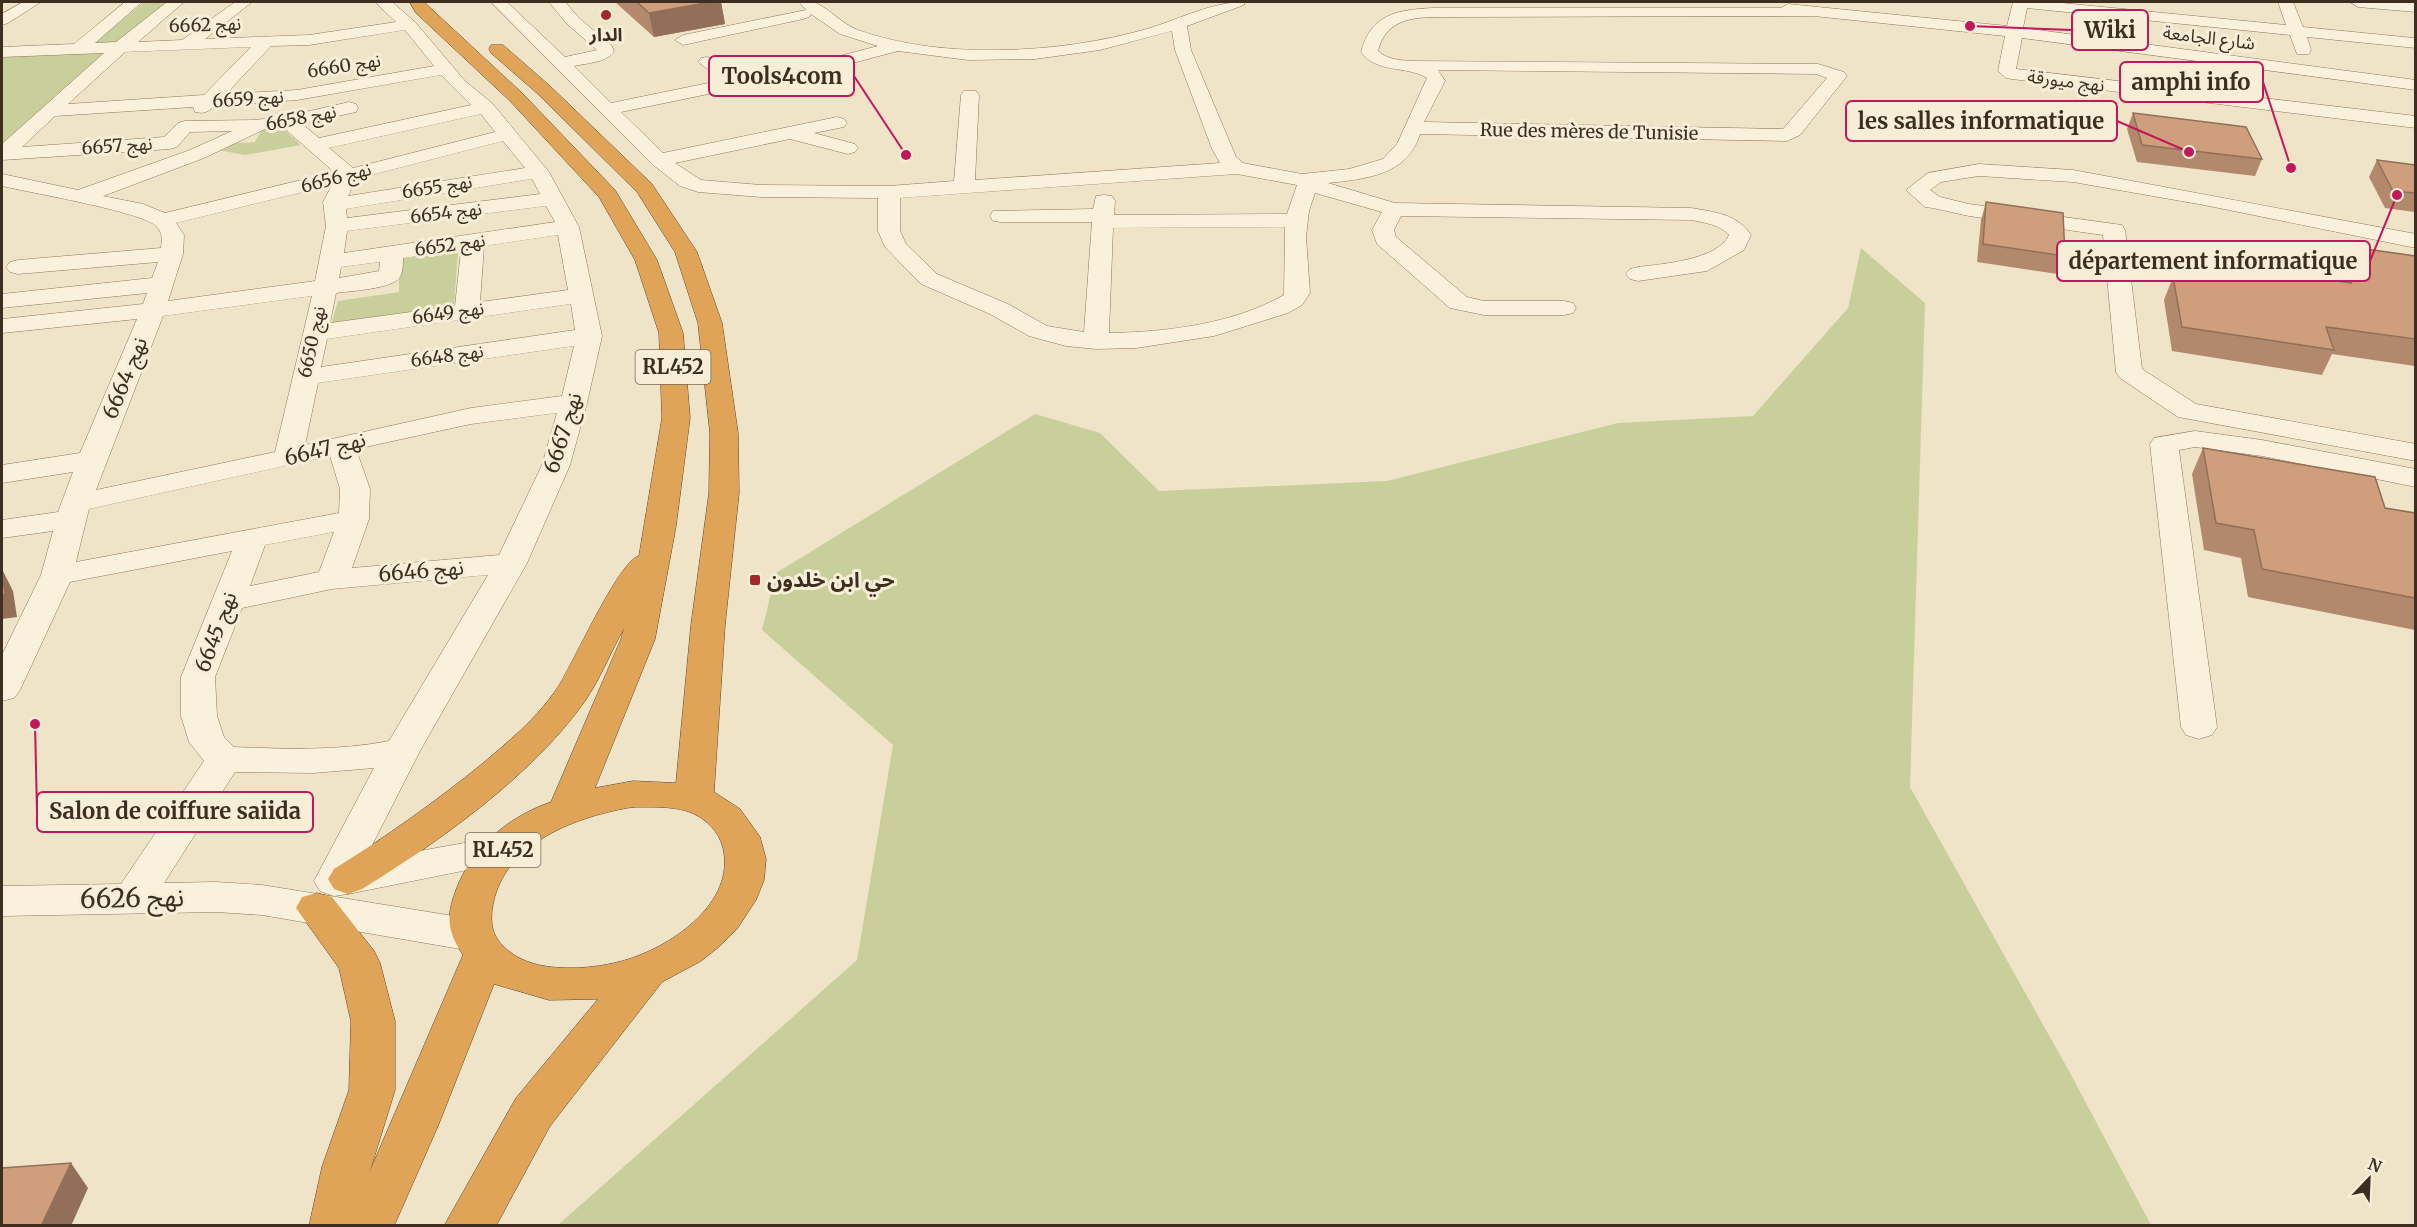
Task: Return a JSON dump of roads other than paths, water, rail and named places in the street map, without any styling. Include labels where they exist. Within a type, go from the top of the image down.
[{"type":"highway","name":"RL452","points":[[410,8],[516,97],[608,194],[646,260],[671,333],[676,418],[656,548],[638,639],[567,809]]},
{"type":"highway","name":"RL452","points":[[410,8],[544,90],[645,188],[686,252],[710,323],[724,433],[724,493],[708,625],[694,799]]},
{"type":"highway","points":[[334,1226],[346,1167],[372,1090],[373,1021],[359,963],[333,889],[451,810],[534,740],[571,695],[632,582],[656,548]]},
{"type":"highway","name":"RL452","points":[[368,1226],[438,1070],[478,945],[470,915],[474,892],[485,871],[502,850],[543,820],[567,809],[603,797],[664,794],[694,799],[719,811],[736,829],[746,850],[746,876],[734,902],[713,928],[683,951],[647,970],[599,982],[553,984],[512,975],[478,945]]},
{"type":"highway","name":"RL452","points":[[469,1226],[533,1112],[647,970]]},
{"type":"street","points":[[2,20],[33,2]]},
{"type":"street","points":[[78,49],[134,2]]},
{"type":"street","points":[[2,154],[121,47],[176,2]]},
{"type":"street","points":[[186,45],[244,2]]},
{"type":"street","points":[[499,2],[659,160],[687,182],[713,188],[889,192],[1237,168],[1305,182],[1394,209],[1691,214],[1726,223],[1737,229],[1740,236],[1736,245],[1700,266],[1638,274]]},
{"type":"street","points":[[557,2],[573,21],[603,46],[606,52],[595,57],[561,63]]},
{"type":"street","points":[[682,40],[804,8],[847,31],[896,46],[941,52],[997,54],[1084,48],[1130,39],[1238,2]]},
{"type":"street","name":"شارع الجامعة","points":[[1748,2],[1808,13],[1861,9],[2013,32],[2415,84]]},
{"type":"street","points":[[2013,32],[2020,2],[2414,43]]},
{"type":"street","points":[[2286,2],[2295,32],[2312,70]]},
{"type":"street","points":[[2358,2],[2414,4]]},
{"type":"street","points":[[1305,182],[1373,170],[1390,163],[1401,154],[1436,81],[1436,76],[1415,65],[1381,62],[1369,52],[1370,38],[1389,20],[1402,16],[1576,7],[1808,13]]},
{"type":"street","points":[[332,20],[410,8]]},
{"type":"street","name":"نهج 6662","points":[[2,52],[324,39],[410,8]]},
{"type":"street","name":"نهج 6667","points":[[333,889],[402,751],[511,563],[556,465],[574,403],[589,336],[568,227],[555,199],[539,172],[485,107],[437,70],[410,8]]},
{"type":"street","points":[[218,21],[241,21]]},
{"type":"street","points":[[1178,24],[1183,50],[1222,149],[1228,160],[1237,168]]},
{"type":"street","name":"نهج ميورقة","points":[[2013,32],[2007,71],[2017,76],[2415,122]]},
{"type":"street","points":[[1130,39],[1183,50]]},
{"type":"street","name":"نهج 6657","points":[[2,154],[170,143],[266,42]]},
{"type":"street","points":[[607,109],[830,64],[896,46]]},
{"type":"street","points":[[707,62],[763,95]]},
{"type":"street","name":"Rue des mères de Tunisie","points":[[1412,128],[1787,135],[1793,131],[1838,76],[1818,69],[1415,65]]},
{"type":"street","name":"نهج 6659","points":[[48,111],[319,93],[437,70]]},
{"type":"street","points":[[200,80],[255,76]]},
{"type":"street","points":[[76,87],[110,85]]},
{"type":"street","points":[[964,188],[970,95]]},
{"type":"street","name":"نهج 6658","points":[[82,196],[197,154],[261,124],[288,122],[370,104]]},
{"type":"street","points":[[315,145],[485,107]]},
{"type":"street","points":[[288,122],[348,174],[334,203]]},
{"type":"street","points":[[659,160],[837,123]]},
{"type":"street","points":[[185,127],[261,124]]},
{"type":"street","points":[[789,133],[848,148]]},
{"type":"street","name":"نهج 6656","points":[[163,220],[283,193],[348,174],[509,134]]},
{"type":"street","points":[[170,143],[197,154]]},
{"type":"street","points":[[2415,241],[2204,199],[2073,176],[1979,170],[1935,177],[1916,190],[1933,202],[1969,210],[2114,230],[2129,372],[2188,411],[2415,453]]},
{"type":"street","name":"نهج 6655","points":[[283,193],[334,203],[539,172]]},
{"type":"street","points":[[1096,341],[1106,178]]},
{"type":"street","points":[[889,192],[889,231],[896,247],[929,279],[999,309],[1038,331],[1066,338],[1096,341],[1173,336],[1214,329],[1279,308],[1293,300],[1298,293],[1295,220],[1305,182]]},
{"type":"street","points":[[10,186],[82,196],[135,209],[163,220]]},
{"type":"street","name":"نهج 6654","points":[[337,226],[555,199]]},
{"type":"street","name":"نهج 6650","points":[[288,458],[331,262],[337,226],[334,203]]},
{"type":"street","points":[[1394,209],[1383,230],[1384,238],[1460,303],[1484,308],[1564,308]]},
{"type":"street","points":[[1001,216],[1295,220]]},
{"type":"street","name":"نهج 6664","points":[[2,690],[57,575],[71,521],[91,460],[162,284],[172,254],[174,235],[163,220]]},
{"type":"street","name":"نهج 6652","points":[[331,262],[472,243],[568,227]]},
{"type":"street","points":[[467,310],[472,243]]},
{"type":"street","points":[[2,295],[10,264],[172,254]]},
{"type":"street","points":[[2,326],[153,310],[378,280],[390,275],[392,254]]},
{"type":"street","points":[[2,301],[162,284]]},
{"type":"street","name":"نهج 6649","points":[[315,333],[581,295]]},
{"type":"street","name":"نهج 6648","points":[[305,377],[589,336]]},
{"type":"street","name":"نهج 6647","points":[[71,521],[288,458],[384,434],[471,416],[574,403]]},
{"type":"street","points":[[2199,727],[2164,444],[2195,439],[2262,448],[2415,478]]},
{"type":"street","points":[[332,579],[354,519],[355,489],[341,446]]},
{"type":"street","points":[[2,474],[91,460]]},
{"type":"street","points":[[57,575],[354,519]]},
{"type":"street","points":[[2,529],[71,521]]},
{"type":"street","points":[[2,551],[71,521]]},
{"type":"street","name":"نهج 6645","points":[[224,759],[207,742],[199,716],[198,677],[253,537]]},
{"type":"street","name":"نهج 6646","points":[[226,601],[332,579],[511,563]]},
{"type":"street","points":[[134,898],[224,759],[327,763],[367,759],[402,751]]},
{"type":"street","name":"نهج 6626","points":[[2,901],[216,897],[262,900],[333,889],[502,850]]},
{"type":"street","name":"نهج 6626","points":[[333,889],[478,945]]},
{"type":"place","name":"الدار","points":[[606,15]]},
{"type":"place","name":"Wiki","points":[[1970,26]]},
{"type":"place","name":"les salles informatique","points":[[2189,152]]},
{"type":"place","name":"Tools4com","points":[[906,155]]},
{"type":"place","name":"amphi info","points":[[2291,168]]},
{"type":"place","name":"département informatique","points":[[2397,195]]},
{"type":"place","name":"حي ابن خلدون","points":[[755,580]]},
{"type":"place","name":"Salon de coiffure saiida","points":[[35,724]]}]
